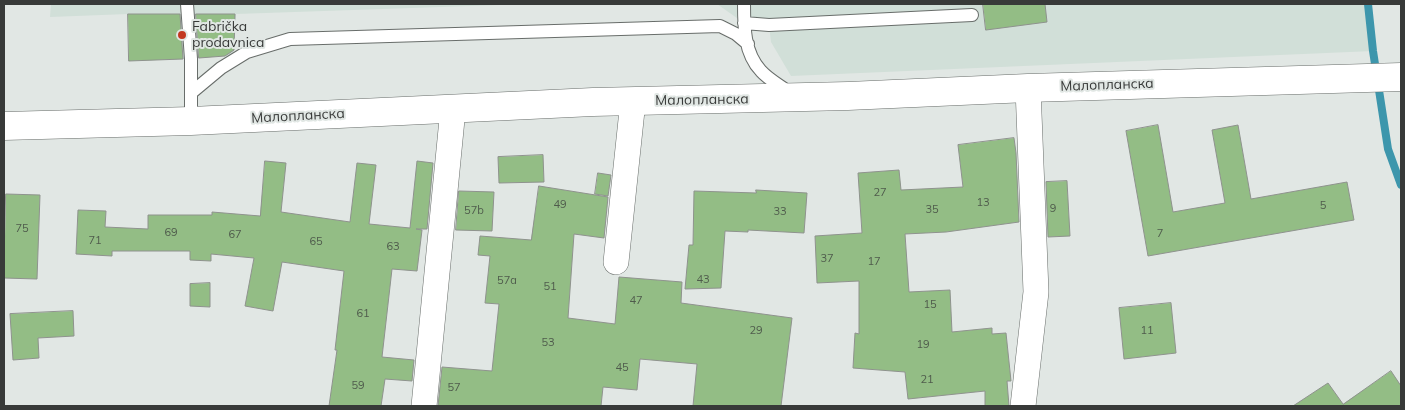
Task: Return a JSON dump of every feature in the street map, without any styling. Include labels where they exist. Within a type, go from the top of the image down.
[{"type":"main road","name":"Малопланска","points":[[4,126],[192,121],[633,101],[795,98],[1028,88],[1398,77]]},
{"type":"street","points":[[1023,406],[1036,292],[1028,88]]},
{"type":"street","points":[[616,262],[633,101]]},
{"type":"street","points":[[424,406],[453,109]]},
{"type":"lane","points":[[188,4],[192,121]]},
{"type":"lane","points":[[744,4],[744,30],[750,55],[762,72],[795,98]]},
{"type":"lane","points":[[744,23],[769,25],[972,15]]},
{"type":"lane","points":[[191,93],[221,68],[247,52],[290,39],[720,26],[736,34],[748,44]]},
{"type":"shaded area","points":[[51,4],[529,4],[236,14],[234,55],[191,59],[129,61],[128,14],[50,17]]},
{"type":"shaded area","points":[[717,4],[1368,4],[1373,51],[791,76],[771,42],[769,25],[744,23]]},
{"type":"building","points":[[983,4],[1045,4],[1047,22],[986,30]]},
{"type":"building","points":[[128,14],[180,14],[183,59],[129,61]]},
{"type":"building","points":[[196,14],[235,14],[234,50],[225,56],[199,58]]},
{"type":"building","points":[[1158,125],[1173,212],[1225,203],[1212,130],[1238,125],[1251,199],[1347,182],[1354,220],[1148,256],[1126,131]]},
{"type":"building","points":[[1014,138],[1019,222],[946,232],[905,234],[909,292],[950,290],[952,332],[992,328],[992,334],[1006,333],[1011,381],[1007,381],[1009,406],[985,406],[985,391],[908,399],[905,372],[853,368],[855,333],[859,334],[859,281],[817,283],[815,236],[862,233],[858,173],[899,170],[901,190],[963,187],[958,145]]},
{"type":"building","points":[[543,155],[544,182],[499,183],[498,157]]},
{"type":"building","points":[[265,161],[286,163],[281,212],[350,222],[357,163],[376,165],[369,224],[410,228],[417,161],[433,163],[427,229],[416,229],[422,230],[417,271],[392,269],[382,357],[414,360],[412,381],[385,379],[381,406],[329,406],[337,350],[335,350],[344,271],[282,262],[273,311],[245,306],[254,258],[211,254],[211,261],[190,260],[190,251],[112,251],[112,256],[76,254],[78,210],[106,211],[105,227],[148,229],[148,215],[212,215],[212,212],[260,216]]},
{"type":"building","points":[[598,173],[611,175],[608,196],[595,194]]},
{"type":"building","points":[[1067,181],[1070,236],[1048,237],[1046,182]]},
{"type":"building","points":[[539,186],[608,197],[604,238],[574,234],[568,318],[615,324],[619,277],[682,282],[681,303],[792,318],[781,406],[693,406],[697,364],[640,359],[637,390],[603,387],[601,406],[438,406],[442,367],[492,371],[499,304],[485,303],[490,256],[478,255],[480,236],[531,240]]},
{"type":"building","points":[[756,190],[807,193],[804,233],[748,230],[748,232],[725,231],[721,288],[685,289],[689,245],[693,245],[694,191],[756,193]]},
{"type":"building","points":[[459,191],[494,192],[492,231],[456,230]]},
{"type":"building","points":[[6,194],[40,195],[37,279],[4,278]]},
{"type":"building","points":[[210,283],[210,307],[190,306],[190,284]]},
{"type":"building","points":[[1171,303],[1176,353],[1124,359],[1119,308]]},
{"type":"building","points":[[73,311],[74,336],[38,338],[39,358],[13,360],[10,314]]},
{"type":"building","points":[[1391,371],[1401,386],[1401,406],[1293,406],[1328,383],[1343,404]]},
{"type":"waterway","points":[[1368,4],[1388,149],[1401,185]]},
{"type":"place","name":"Fabrička prodavnica","points":[[182,35]]}]
